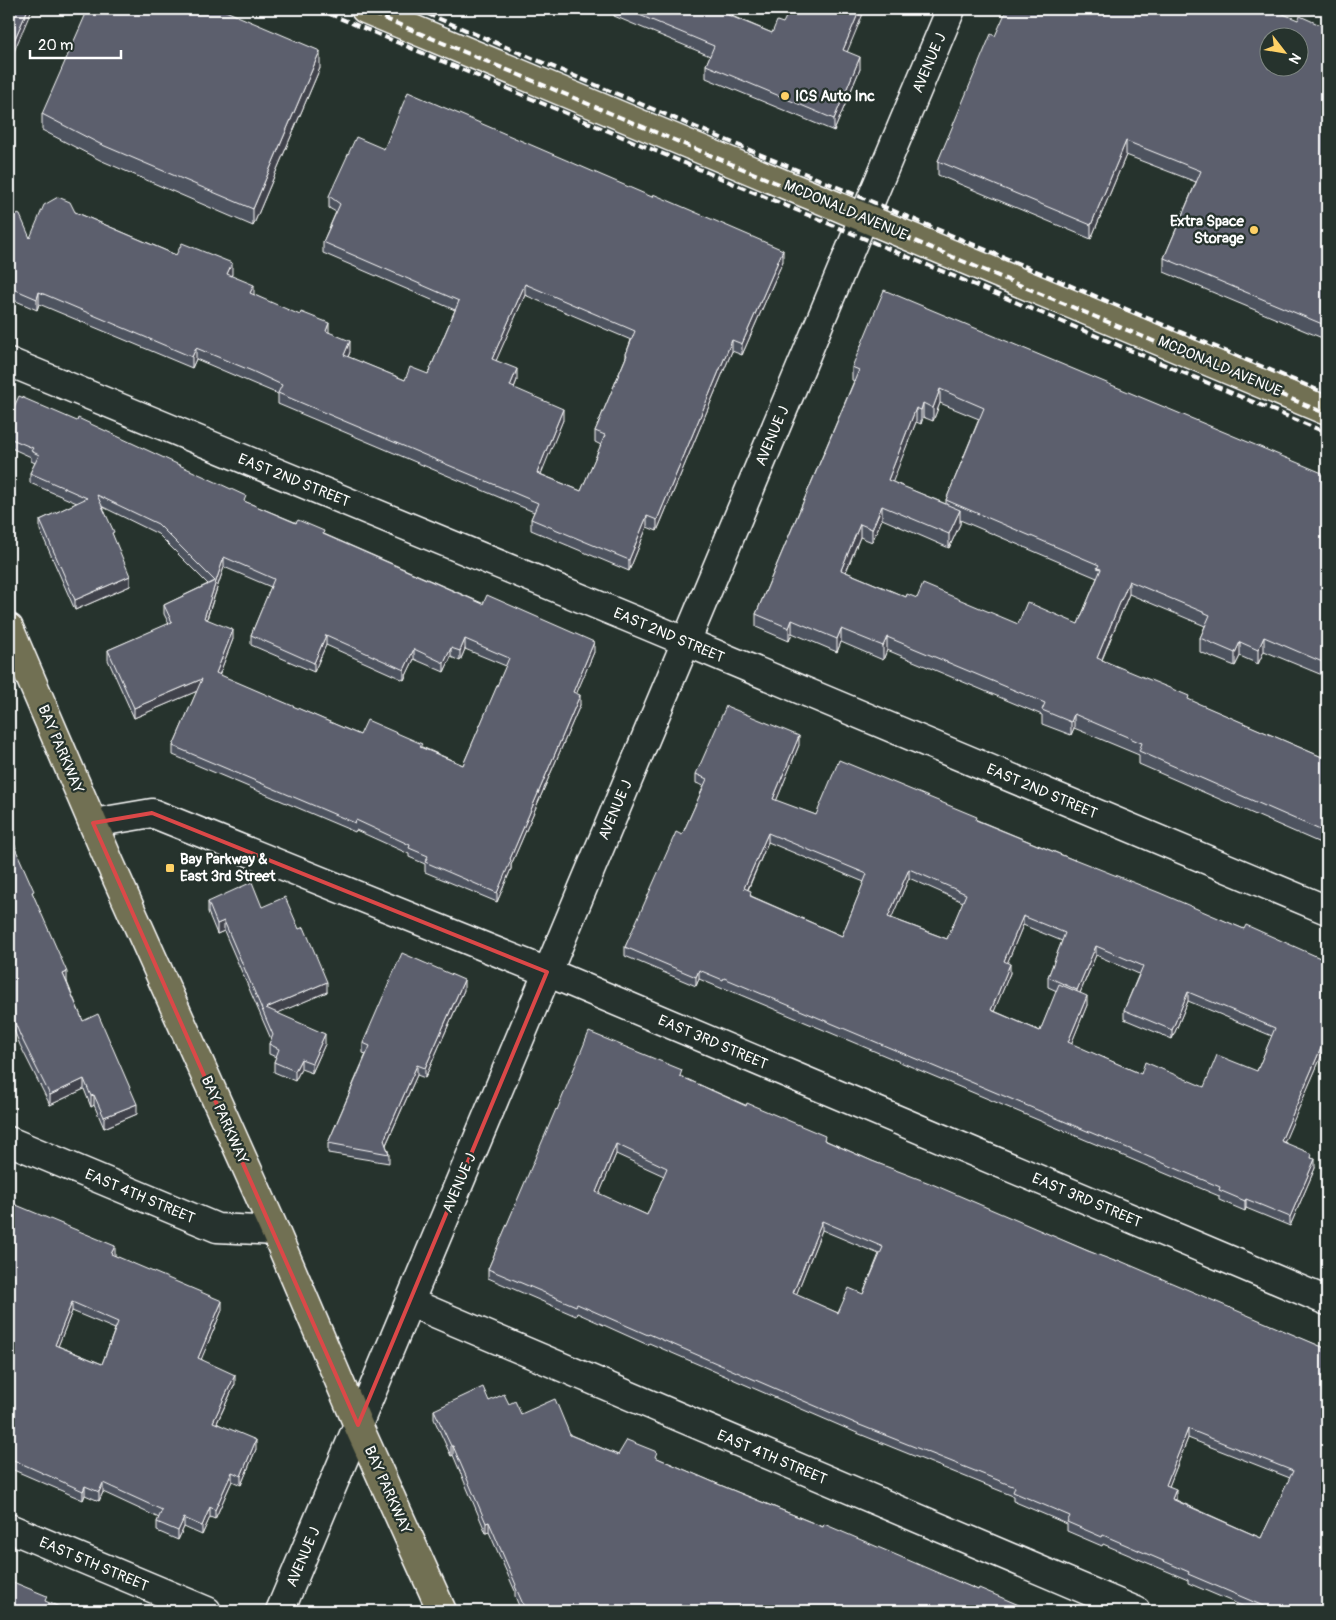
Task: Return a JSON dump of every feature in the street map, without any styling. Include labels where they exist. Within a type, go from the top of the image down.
[{"type":"main road","name":"MCDONALD AVENUE","points":[[365,9],[1327,411]]},
{"type":"main road","name":"BAY PARKWAY","points":[[9,628],[93,823],[275,1231],[358,1425],[442,1611]]},
{"type":"street","name":"AVENUE J","points":[[280,1611],[951,9]]},
{"type":"street","name":"EAST 2ND STREET","points":[[9,362],[685,641],[1327,910]]},
{"type":"street","name":"EAST 3RD STREET","points":[[93,823],[152,813],[547,972],[1327,1301]]},
{"type":"street","name":"EAST 4TH STREET","points":[[9,1141],[217,1228],[275,1231]]},
{"type":"street","name":"EAST 4TH STREET","points":[[409,1302],[1136,1611]]},
{"type":"street","name":"EAST 5TH STREET","points":[[9,1528],[207,1611]]},
{"type":"highlighted area","points":[[152,813],[547,972],[358,1425],[93,823]]},
{"type":"building","points":[[9,9],[28,9],[9,52]]},
{"type":"building","points":[[88,9],[221,9],[320,51],[253,209],[100,144],[42,114]]},
{"type":"building","points":[[625,9],[730,9],[728,15],[772,33],[777,21],[783,23],[790,9],[860,9],[843,50],[860,57],[834,119],[706,65],[714,46]]},
{"type":"building","points":[[1007,9],[1271,9],[1298,20],[1300,16],[1327,28],[1327,163],[1322,173],[1327,175],[1327,326],[1164,258],[1201,171],[1126,141],[1091,225],[938,161],[991,34],[995,36]]},
{"type":"building","points":[[408,92],[652,197],[653,194],[783,250],[742,344],[732,340],[657,520],[647,516],[629,560],[531,519],[538,503],[278,393],[282,385],[252,371],[196,348],[192,357],[39,292],[37,299],[9,287],[9,210],[20,215],[30,238],[44,205],[58,197],[70,202],[75,212],[176,255],[182,243],[232,263],[227,274],[254,285],[250,293],[300,315],[301,312],[329,323],[326,331],[350,341],[344,355],[405,380],[410,367],[428,374],[459,301],[323,242],[340,204],[329,196],[356,137],[384,149]],"holes":[[[525,284],[635,331],[595,431],[605,435],[581,491],[537,473],[563,409],[510,386],[517,369],[492,359]]]},
{"type":"building","points":[[884,290],[1327,475],[1327,664],[1264,637],[1258,650],[1240,642],[1235,653],[1200,638],[1210,615],[1129,581],[1097,658],[1189,696],[1188,699],[1322,757],[1327,748],[1327,833],[1139,751],[1142,743],[1074,714],[1071,722],[1042,710],[1045,703],[887,637],[883,646],[841,629],[837,639],[792,620],[789,628],[756,614],[859,370],[852,367]],"holes":[[[940,389],[984,408],[946,500],[1099,565],[1097,568],[1101,569],[1078,624],[1027,602],[1018,624],[923,584],[917,598],[907,594],[906,597],[841,570],[860,524],[872,529],[882,506],[949,534],[960,510],[888,480],[916,408],[921,410],[923,403],[933,408]]]},
{"type":"building","points":[[19,396],[77,421],[78,418],[246,496],[244,501],[296,523],[298,520],[324,531],[323,534],[483,604],[487,595],[594,642],[573,692],[580,695],[497,893],[425,862],[428,856],[409,848],[410,845],[356,820],[355,823],[173,746],[202,679],[134,708],[108,650],[172,622],[164,605],[215,581],[158,524],[97,495],[114,532],[112,533],[130,576],[75,600],[40,520],[87,498],[30,473],[39,455],[31,451],[33,448],[9,438],[9,426],[12,420],[9,418]],"holes":[[[224,557],[274,579],[251,635],[314,663],[326,635],[404,670],[414,649],[444,663],[451,648],[460,651],[465,639],[509,658],[463,765],[420,747],[422,744],[367,720],[360,735],[216,673],[233,630],[204,618]]]},
{"type":"building","points":[[726,706],[799,736],[773,799],[816,815],[839,760],[977,817],[976,820],[1160,893],[1244,929],[1246,925],[1327,961],[1327,1050],[1321,1048],[1281,1141],[1312,1154],[1311,1158],[1315,1159],[1290,1217],[1246,1199],[1245,1201],[1219,1190],[1220,1187],[724,978],[723,980],[699,970],[696,977],[625,947],[676,832],[682,835],[707,779],[696,774]],"holes":[[[768,833],[867,874],[842,936],[750,896],[751,891],[744,888]],[[909,869],[966,894],[947,939],[888,917]],[[1023,916],[1065,933],[1048,977],[1077,990],[1096,946],[1143,966],[1124,1010],[1172,1030],[1188,992],[1275,1028],[1257,1071],[1217,1055],[1204,1087],[1145,1062],[1141,1074],[1068,1042],[1087,996],[1059,984],[1040,1031],[991,1010],[1010,964],[1004,961]]]},
{"type":"building","points":[[9,830],[34,891],[32,892],[67,972],[63,974],[83,1021],[98,1014],[137,1104],[104,1117],[94,1095],[91,1096],[84,1079],[50,1095],[20,1035],[9,1008]]},
{"type":"building","points":[[252,882],[262,907],[285,897],[299,929],[304,927],[327,982],[266,1008],[325,1034],[312,1063],[301,1059],[295,1071],[274,1062],[279,1049],[269,1044],[273,1035],[224,921],[217,924],[208,902]]},
{"type":"building","points":[[402,953],[464,980],[425,1068],[417,1065],[384,1140],[389,1154],[328,1143],[370,1046],[363,1043]]},
{"type":"building","points":[[589,1032],[682,1070],[680,1076],[746,1106],[747,1103],[825,1136],[824,1140],[872,1161],[932,1184],[1088,1251],[1117,1262],[1118,1260],[1327,1349],[1327,1611],[1275,1611],[1103,1535],[1102,1537],[1067,1522],[1070,1516],[1013,1492],[1015,1487],[857,1424],[649,1334],[488,1269]],"holes":[[[616,1144],[667,1168],[647,1215],[596,1192]],[[822,1221],[883,1247],[863,1294],[849,1288],[838,1313],[793,1293]],[[1188,1429],[1293,1471],[1261,1538],[1172,1499],[1176,1489],[1166,1485]]]},
{"type":"building","points":[[9,1202],[115,1246],[111,1254],[222,1301],[198,1358],[235,1375],[213,1422],[256,1440],[241,1476],[232,1472],[215,1510],[210,1507],[202,1526],[184,1518],[178,1531],[157,1522],[162,1510],[103,1483],[99,1492],[85,1486],[83,1491],[9,1458]],"holes":[[[72,1302],[118,1322],[102,1364],[55,1345]]]},
{"type":"building","points":[[483,1387],[489,1401],[504,1394],[509,1404],[515,1401],[521,1414],[555,1399],[570,1435],[618,1455],[627,1440],[657,1452],[655,1457],[720,1485],[823,1527],[824,1524],[978,1590],[979,1588],[1033,1611],[526,1611],[489,1522],[486,1523],[453,1446],[451,1446],[434,1410]]},
{"type":"building","points":[[13,1582],[47,1596],[45,1601],[69,1611],[9,1611],[9,1588]]},
{"type":"railway","points":[[318,9],[1327,433]]},
{"type":"railway","points":[[362,9],[1327,414]]},
{"type":"railway","points":[[416,9],[1327,394]]},
{"type":"place","name":"ICS Auto Inc","points":[[785,96]]},
{"type":"place","name":"Extra Space Storage","points":[[1254,230]]},
{"type":"place","name":"Bay Parkway & East 3rd Street","points":[[170,868]]}]
